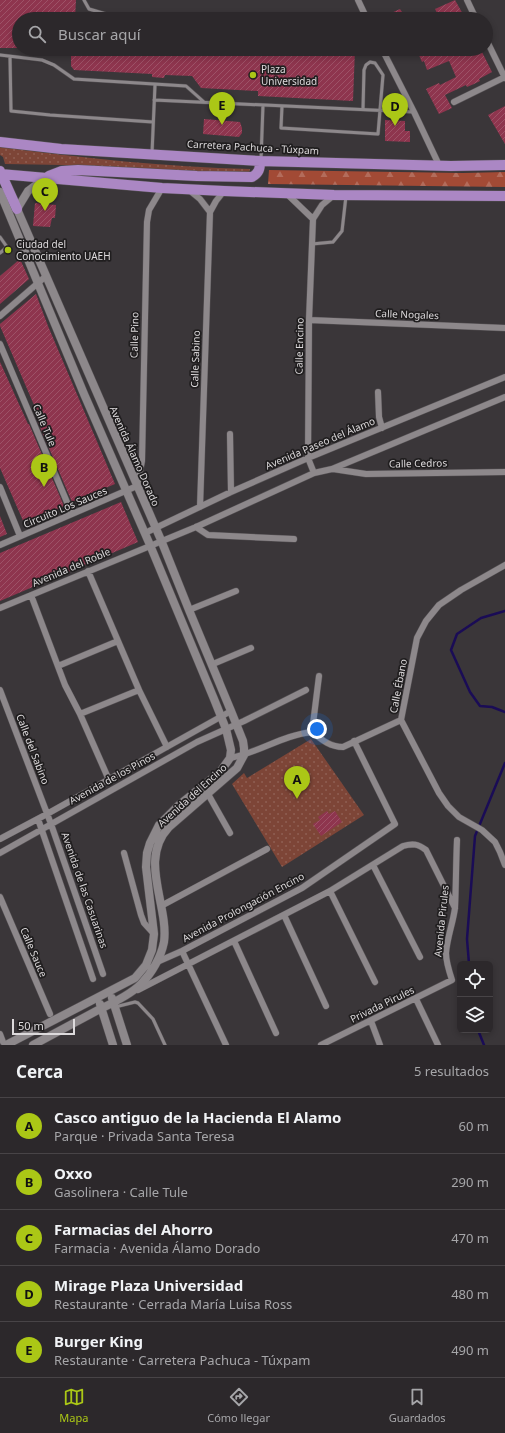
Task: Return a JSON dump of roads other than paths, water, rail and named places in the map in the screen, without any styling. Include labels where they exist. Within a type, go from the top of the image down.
[{"type":"main road","name":"Carretera Pachuca - Túxpam","points":[[0,142],[61,149],[260,161],[505,165]]},
{"type":"main road","points":[[47,177],[62,171],[78,170],[197,176],[252,177],[257,174],[260,169],[260,161]]},
{"type":"main road","points":[[17,209],[1,173],[162,188],[287,194],[505,196]]},
{"type":"street","points":[[358,0],[364,12]]},
{"type":"street","points":[[467,0],[473,12]]},
{"type":"street","points":[[454,102],[505,78],[493,53]]},
{"type":"street","points":[[386,56],[439,165]]},
{"type":"street","points":[[17,209],[28,191],[47,177]]},
{"type":"street","name":"Calle Pino","points":[[137,486],[142,461],[147,222],[149,210],[162,188]]},
{"type":"street","points":[[188,189],[200,199],[210,212],[224,191]]},
{"type":"street","points":[[0,192],[221,716],[231,750],[230,758]]},
{"type":"street","points":[[287,194],[313,219],[322,205],[334,195]]},
{"type":"street","name":"Avenida Álamo Dorado","points":[[17,209],[161,540],[189,610],[213,664],[243,741],[244,755]]},
{"type":"street","name":"Calle Sabino","points":[[200,507],[210,212]]},
{"type":"street","name":"Calle Encino","points":[[313,219],[309,320],[308,458],[314,473]]},
{"type":"street","points":[[0,316],[46,276]]},
{"type":"street","name":"Calle Nogales","points":[[309,320],[505,328]]},
{"type":"street","name":"Calle Tule","points":[[0,344],[72,514]]},
{"type":"street","name":"Avenida Paseo del Álamo","points":[[145,533],[231,492],[308,458],[505,377]]},
{"type":"street","points":[[84,394],[95,389]]},
{"type":"street","points":[[378,392],[379,417],[382,428]]},
{"type":"street","points":[[150,545],[196,527],[314,473],[332,469],[505,397]]},
{"type":"street","points":[[230,434],[231,492]]},
{"type":"street","name":"Calle Cedros","points":[[332,469],[366,474],[505,472]]},
{"type":"street","name":"Circuito Los Sauces","points":[[0,545],[137,486]]},
{"type":"street","points":[[0,487],[20,536]]},
{"type":"street","points":[[196,527],[208,535],[294,539]]},
{"type":"street","name":"Avenida del Roble","points":[[0,608],[150,545]]},
{"type":"street","name":"Calle Ébano","points":[[505,564],[439,605],[426,621],[417,638],[402,720],[439,793],[448,806],[455,814],[482,830],[494,842],[505,865]]},
{"type":"street","points":[[88,571],[139,690],[167,747]]},
{"type":"street","points":[[189,610],[236,591]]},
{"type":"street","points":[[31,595],[65,685],[80,714],[109,780]]},
{"type":"street","points":[[58,666],[118,641]]},
{"type":"street","points":[[213,664],[251,648]]},
{"type":"street","points":[[319,676],[312,732],[328,744],[335,747],[342,747],[402,720]]},
{"type":"street","name":"Calle del Sabino","points":[[0,690],[47,814]]},
{"type":"street","points":[[80,714],[139,690]]},
{"type":"street","name":"Avenida de los Pinos","points":[[0,853],[197,742],[306,690]]},
{"type":"street","name":"Avenida de los Pinos","points":[[0,839],[109,780],[231,711]]},
{"type":"street","name":"Avenida del Encino","points":[[4,1044],[135,978],[146,965],[152,950],[154,934],[146,867],[150,843],[159,825],[179,805],[220,772],[230,758],[244,755],[302,733],[312,732]]},
{"type":"street","name":"Avenida Prolongación Encino","points":[[157,962],[182,951],[302,888],[395,824],[354,741]]},
{"type":"street","name":"Avenida del Encino","points":[[33,1045],[102,1008],[114,1005],[141,985],[152,971],[164,942],[164,928],[155,871],[156,854],[164,833],[237,768],[244,755]]},
{"type":"street","points":[[138,763],[141,774]]},
{"type":"street","points":[[208,794],[230,833]]},
{"type":"street","name":"Avenida de las Casuarinas","points":[[47,814],[103,974]]},
{"type":"street","points":[[38,819],[93,978]]},
{"type":"street","name":"Avenida Pirules","points":[[452,980],[447,964],[446,954],[455,908],[457,840]]},
{"type":"street","points":[[114,1005],[166,975],[330,891],[404,846],[412,843],[419,845],[426,850],[455,908]]},
{"type":"street","points":[[161,906],[267,849]]},
{"type":"street","points":[[124,852],[141,915],[144,923],[154,934]]},
{"type":"street","points":[[373,865],[420,957]]},
{"type":"street","points":[[330,891],[375,982]]},
{"type":"street","name":"Calle Sauce","points":[[0,897],[50,1014]]},
{"type":"street","points":[[284,915],[326,1006]]},
{"type":"street","points":[[234,941],[276,1033]]},
{"type":"street","points":[[182,951],[187,965],[226,1045]]},
{"type":"street","name":"Privada Pirules","points":[[322,1045],[452,980]]},
{"type":"street","points":[[110,991],[127,1045]]},
{"type":"street","points":[[98,997],[113,1045]]},
{"type":"street","points":[[416,998],[438,1045]]},
{"type":"street","points":[[370,1021],[380,1045]]},
{"type":"street","points":[[0,1034],[4,1044]]},
{"type":"lane","points":[[84,0],[88,9],[99,12]]},
{"type":"lane","points":[[0,55],[42,60],[54,64],[74,79],[186,86],[204,103]]},
{"type":"lane","points":[[10,57],[10,111],[153,122]]},
{"type":"lane","points":[[282,106],[281,128],[378,134],[383,75],[375,63],[370,62],[366,65],[364,70],[363,109]]},
{"type":"lane","points":[[152,154],[155,85]]},
{"type":"lane","points":[[154,100],[414,112]]},
{"type":"lane","points":[[260,161],[263,105]]},
{"type":"lane","points":[[312,244],[333,242],[342,231],[346,195]]},
{"type":"lane","points":[[0,237],[7,247],[0,253]]},
{"type":"lane","points":[[159,825],[164,833]]},
{"type":"lane","points":[[114,1005],[135,1002],[138,1003],[153,1019],[165,1045]]},
{"type":"waterway","points":[[505,611],[481,618],[457,634],[451,650],[470,692],[480,706],[492,707],[505,712]]},
{"type":"waterway","points":[[469,961],[467,939],[475,836],[505,763]]},
{"type":"waterway","points":[[479,1033],[484,1045]]},
{"type":"place","name":"Plaza Universidad","points":[[253,75]]},
{"type":"place","name":"Burger King","points":[[222,125]]},
{"type":"place","name":"Mirage Plaza Universidad","points":[[395,126]]},
{"type":"place","name":"Farmacias del Ahorro","points":[[45,211]]},
{"type":"place","name":"Ciudad del Conocimiento UAEH","points":[[8,250]]},
{"type":"place","name":"Oxxo","points":[[44,487]]},
{"type":"place","name":"Casco antiguo de la Hacienda El Alamo","points":[[297,799]]}]
